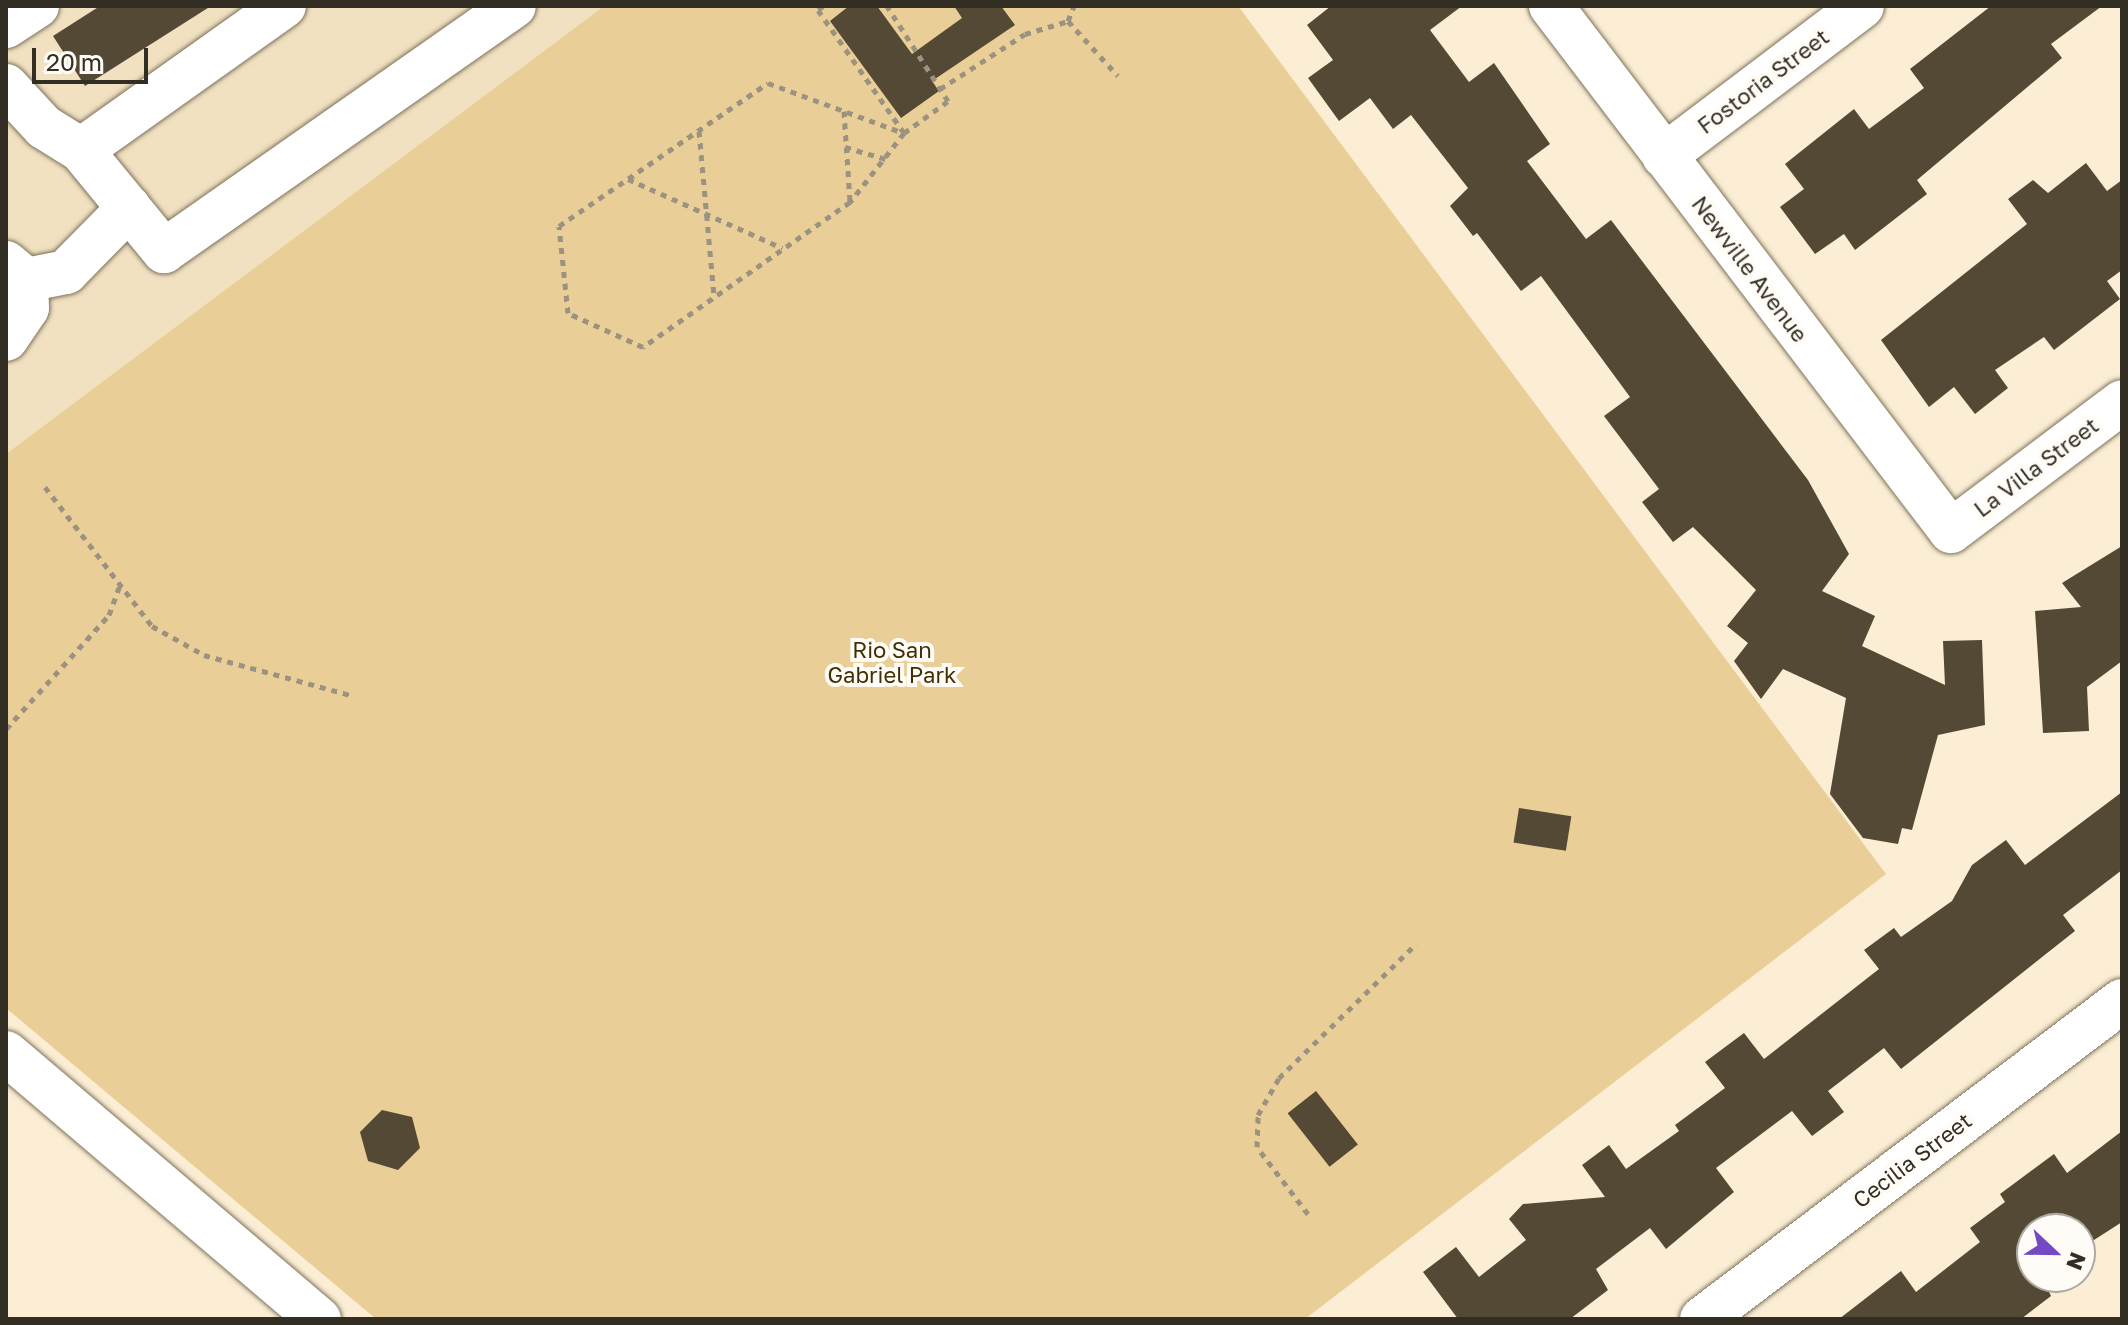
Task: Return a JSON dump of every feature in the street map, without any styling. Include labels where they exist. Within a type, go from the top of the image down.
[{"type":"street","points":[[6,26],[37,6]]},
{"type":"street","points":[[81,150],[284,6]]},
{"type":"street","points":[[6,86],[44,127],[81,150],[164,251],[514,6]]},
{"type":"street","name":"Newville Avenue","points":[[1551,6],[1951,531]]},
{"type":"street","name":"Fostoria Street","points":[[1664,156],[1862,6]]},
{"type":"street","points":[[6,339],[27,308],[16,271],[66,272],[129,208]]},
{"type":"street","name":"La Villa Street","points":[[1951,531],[2122,402]]},
{"type":"street","name":"Cecilia Street","points":[[1702,1319],[2122,1001]]},
{"type":"street","points":[[6,1053],[319,1319]]},
{"type":"path","points":[[823,6],[818,10],[904,133]]},
{"type":"path","points":[[887,6],[948,101],[904,133],[850,202],[643,347],[568,313],[559,226],[768,83],[904,133]]},
{"type":"path","points":[[1068,21],[1074,6]]},
{"type":"path","points":[[940,89],[1025,34],[1068,21]]},
{"type":"path","points":[[1068,21],[1118,76]]},
{"type":"path","points":[[844,111],[850,202]]},
{"type":"path","points":[[699,130],[714,297]]},
{"type":"path","points":[[845,147],[886,159]]},
{"type":"path","points":[[628,179],[783,249]]},
{"type":"path","points":[[45,487],[152,626],[204,655],[350,695]]},
{"type":"path","points":[[6,729],[109,615],[119,586]]},
{"type":"path","points":[[1308,1214],[1257,1147],[1258,1115],[1279,1078],[1416,944]]},
{"type":"shaded area","points":[[6,6],[604,6],[6,454]]},
{"type":"green space","name":"Rio San Gabriel Park","points":[[604,6],[1238,6],[1886,874],[1305,1319],[376,1319],[6,1008],[6,454]]},
{"type":"building","points":[[100,6],[211,6],[85,86],[53,36]]},
{"type":"building","points":[[849,6],[877,6],[912,54],[962,18],[954,6],[1001,6],[1015,25],[932,81],[939,91],[901,118],[830,21]]},
{"type":"building","points":[[1331,6],[1462,6],[1430,30],[1469,82],[1494,63],[1550,144],[1527,161],[1586,239],[1611,220],[1808,480],[1849,554],[1822,591],[1875,616],[1862,646],[1945,685],[1943,641],[1982,640],[1985,725],[1938,735],[1912,830],[1902,828],[1898,844],[1863,838],[1830,794],[1846,698],[1783,669],[1761,699],[1734,661],[1748,643],[1727,626],[1756,590],[1693,527],[1673,542],[1642,502],[1659,489],[1604,416],[1630,397],[1541,276],[1521,291],[1477,233],[1473,236],[1450,206],[1468,188],[1411,115],[1393,129],[1370,98],[1339,121],[1308,78],[1333,60],[1307,25]]},
{"type":"building","points":[[1991,6],[2102,6],[2051,44],[2062,58],[1917,180],[1927,194],[1855,250],[1844,234],[1815,254],[1780,207],[1804,189],[1785,164],[1854,109],[1869,129],[1924,88],[1910,69]]},
{"type":"building","points":[[2086,163],[2107,191],[2122,180],[2122,270],[2107,281],[2120,299],[2054,350],[2044,337],[1995,370],[2008,388],[1975,414],[1954,387],[1929,407],[1881,340],[2027,224],[2008,199],[2033,180],[2048,193]]},
{"type":"building","points":[[2122,546],[2122,661],[2087,687],[2089,731],[2043,733],[2035,611],[2081,607],[2062,583]]},
{"type":"building","points":[[2122,792],[2122,870],[2063,915],[2075,931],[1901,1069],[1884,1048],[1828,1091],[1844,1112],[1812,1136],[1792,1111],[1716,1168],[1734,1192],[1666,1249],[1650,1228],[1596,1269],[1608,1290],[1570,1319],[1458,1319],[1423,1272],[1456,1247],[1479,1277],[1526,1240],[1509,1219],[1523,1204],[1605,1197],[1582,1165],[1609,1145],[1626,1169],[1679,1131],[1675,1125],[1725,1088],[1705,1062],[1744,1033],[1764,1059],[1879,969],[1864,950],[1894,928],[1901,937],[1952,901],[1972,865],[2006,840],[2025,865]]},
{"type":"building","points":[[1519,808],[1571,816],[1566,851],[1514,843]]},
{"type":"building","points":[[1316,1091],[1358,1145],[1329,1167],[1288,1113]]},
{"type":"building","points":[[382,1110],[412,1117],[420,1148],[398,1170],[368,1161],[360,1132]]},
{"type":"building","points":[[2122,1131],[2122,1222],[2096,1239],[2096,1213],[2016,1213],[2016,1293],[2050,1293],[2051,1296],[2021,1319],[1839,1319],[1901,1271],[1916,1292],[1980,1242],[1970,1228],[2005,1202],[2000,1194],[2054,1154],[2067,1173]]}]
